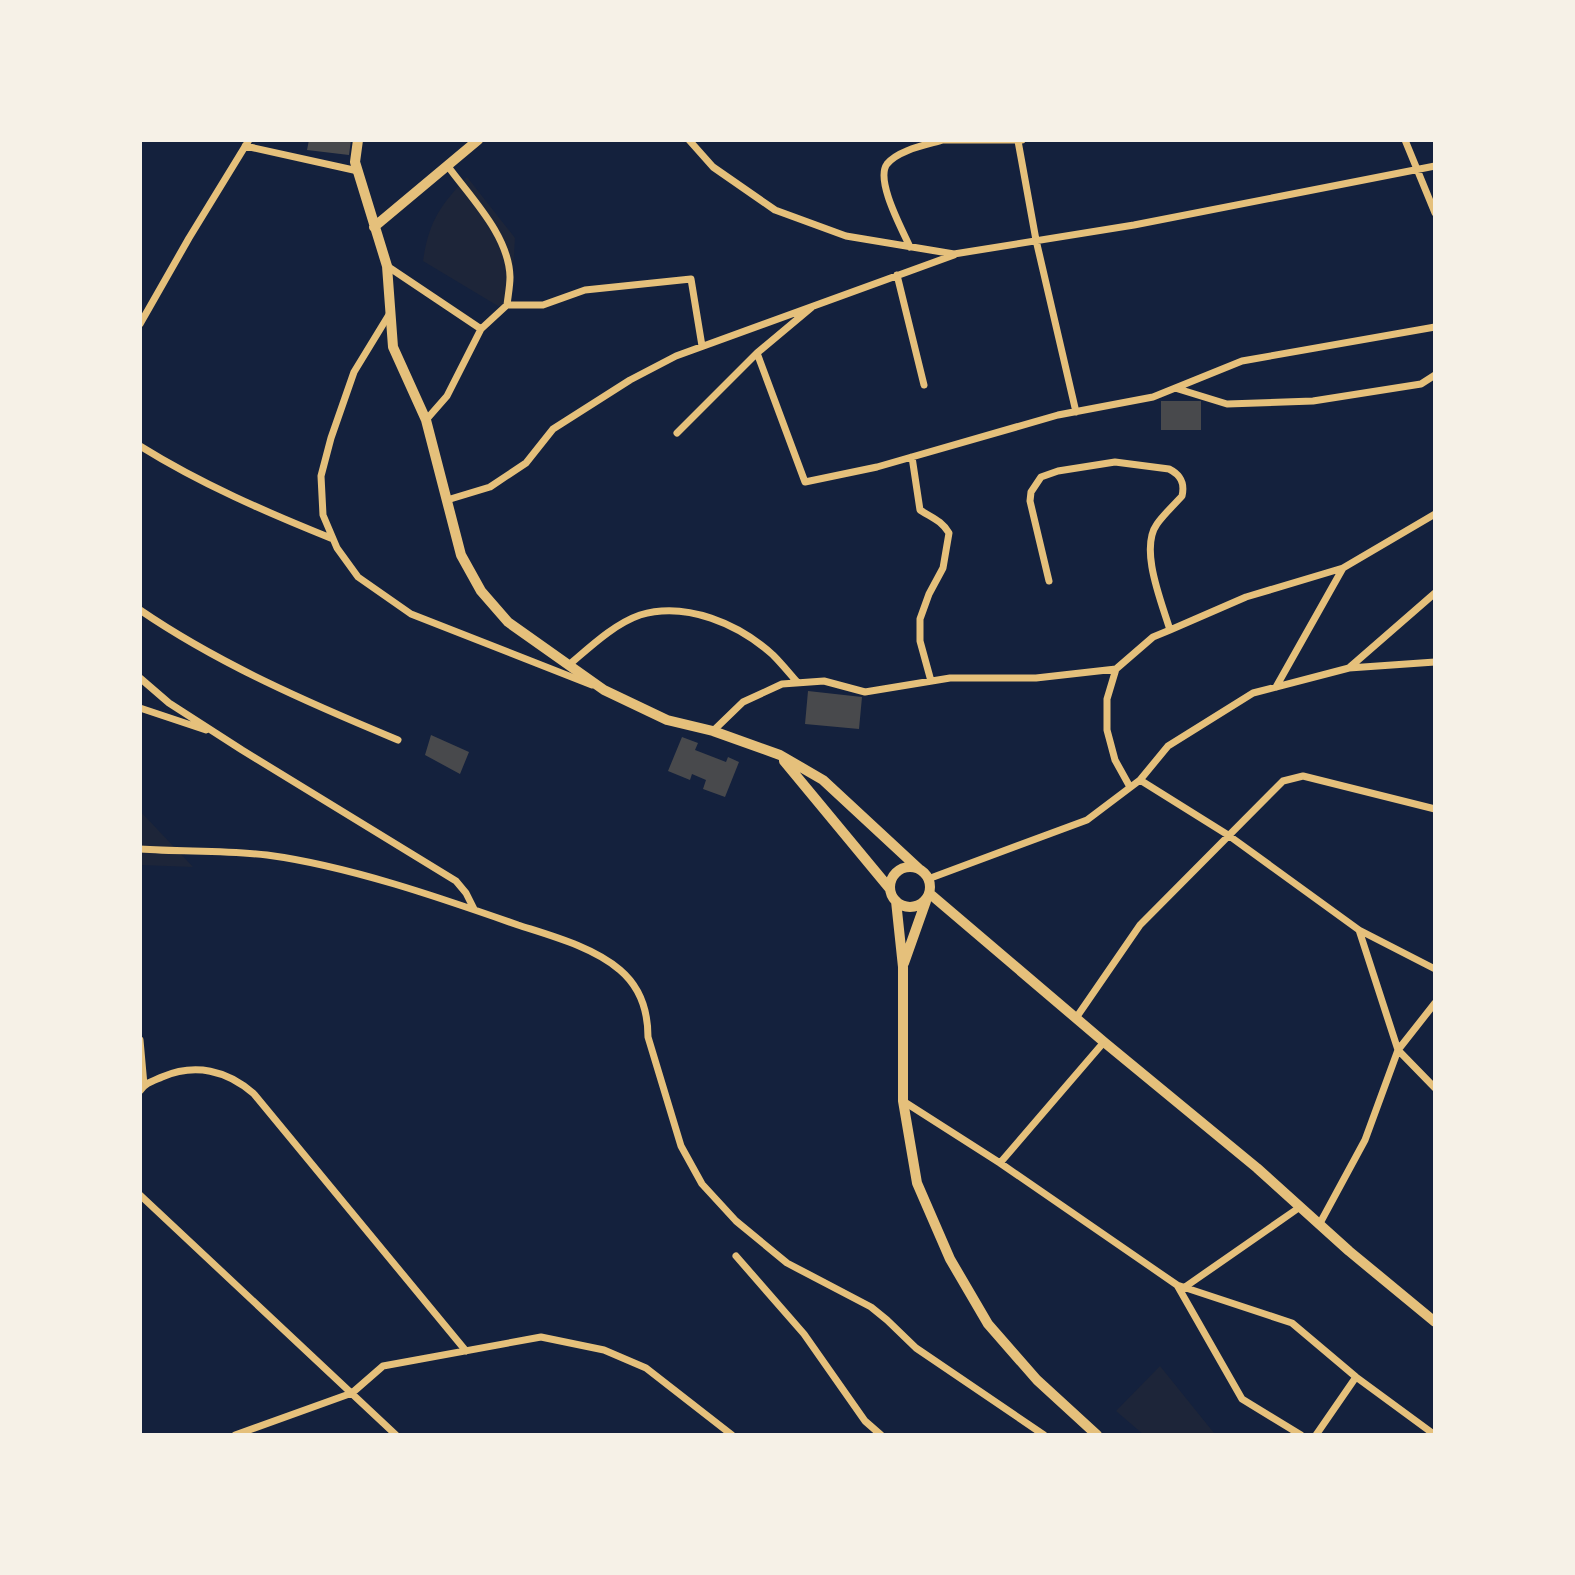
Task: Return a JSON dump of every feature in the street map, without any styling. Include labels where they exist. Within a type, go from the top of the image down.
[{"type":"street","points":[[358,140],[355,162],[387,266],[393,347],[426,420],[461,555],[481,591],[508,622],[604,690]]},
{"type":"street","points":[[374,227],[478,140]]},
{"type":"street","points":[[689,140],[713,167],[775,210],[846,236],[954,254]]},
{"type":"street","points":[[910,247],[883,184],[884,170],[892,159],[942,140],[1020,141],[1036,240],[1076,412]]},
{"type":"street","points":[[1405,140],[1435,213]]},
{"type":"street","points":[[140,324],[247,143],[358,171]]},
{"type":"street","points":[[426,420],[447,396],[481,330],[507,304],[510,277],[504,249],[491,225],[447,165]]},
{"type":"street","points":[[447,500],[490,487],[526,463],[553,429],[631,380],[676,356],[954,254],[1134,225],[1435,166]]},
{"type":"street","points":[[387,266],[481,330]]},
{"type":"street","points":[[897,275],[924,384]]},
{"type":"street","points":[[507,304],[543,304],[586,290],[691,279],[702,346]]},
{"type":"street","points":[[677,433],[757,353],[816,304]]},
{"type":"street","points":[[390,313],[354,372],[321,476],[323,515],[337,548],[358,577],[411,614],[604,690],[667,720],[713,731],[780,755],[823,780],[928,879],[928,896],[903,967]]},
{"type":"street","points":[[757,353],[805,482],[877,467],[1076,412],[1153,397],[1242,361],[1435,327]]},
{"type":"street","points":[[1174,388],[1227,404],[1313,401],[1421,384],[1435,375]]},
{"type":"street","points":[[140,446],[180,471],[255,508],[333,539]]},
{"type":"street","points":[[912,457],[920,510],[942,522],[949,533],[943,568],[920,619],[920,641],[931,681]]},
{"type":"street","points":[[1049,581],[1030,501],[1035,484],[1041,477],[1058,471],[1115,462],[1175,472],[1183,482],[1182,496],[1156,525],[1150,538],[1149,552],[1170,630]]},
{"type":"street","points":[[1130,787],[1115,760],[1107,730],[1107,699],[1116,669],[1153,637],[1246,597],[1343,568],[1435,514]]},
{"type":"street","points":[[1276,687],[1343,568]]},
{"type":"street","points":[[1349,668],[1435,593]]},
{"type":"street","points":[[140,610],[233,665],[314,705],[398,740]]},
{"type":"street","points":[[570,664],[602,637],[637,616],[661,611],[685,611],[708,617],[742,632],[772,655],[798,683]]},
{"type":"street","points":[[928,879],[1087,820],[1140,780],[1168,746],[1253,693],[1349,668],[1435,662]]},
{"type":"street","points":[[713,731],[743,702],[782,684],[824,681],[865,692],[950,678],[1036,678],[1116,669]]},
{"type":"street","points":[[140,678],[169,703],[216,734],[456,881],[474,909]]},
{"type":"street","points":[[140,708],[216,734]]},
{"type":"street","points":[[780,755],[890,889],[896,901],[903,967],[903,1101],[917,1183],[950,1259],[988,1324],[1037,1380],[1097,1435]]},
{"type":"street","points":[[1076,1018],[1140,925],[1283,781],[1303,776],[1435,808]]},
{"type":"street","points":[[1140,780],[1228,835],[1359,930],[1435,969]]},
{"type":"street","points":[[140,849],[238,853],[298,861],[474,909],[576,946],[620,970],[634,987],[646,1010],[648,1037],[681,1146],[702,1184],[719,1203],[771,1251],[805,1273],[870,1307],[916,1348],[1044,1435]]},
{"type":"street","points":[[890,889],[894,876],[899,871],[905,868],[919,869]]},
{"type":"street","points":[[896,901],[908,907],[921,904],[928,896]]},
{"type":"street","points":[[928,896],[1257,1168],[1435,1322]]},
{"type":"street","points":[[1359,930],[1398,1050],[1435,1088]]},
{"type":"street","points":[[1320,1225],[1365,1140],[1398,1050],[1435,1003]]},
{"type":"street","points":[[140,1040],[142,1088],[179,1071],[202,1069],[223,1074],[254,1094],[466,1351]]},
{"type":"street","points":[[1000,1163],[1104,1042]]},
{"type":"street","points":[[903,1101],[1000,1163],[1181,1286],[1292,1323],[1356,1377],[1435,1435]]},
{"type":"street","points":[[140,1195],[396,1435]]},
{"type":"street","points":[[1181,1286],[1300,1207]]},
{"type":"street","points":[[736,1256],[804,1334],[865,1420],[881,1435]]},
{"type":"street","points":[[1181,1286],[1242,1399],[1301,1435]]},
{"type":"street","points":[[235,1435],[352,1393],[383,1366],[541,1337],[604,1350],[646,1368],[732,1435]]},
{"type":"street","points":[[1316,1435],[1356,1377]]},
{"type":"shaded area","points":[[467,177],[515,238],[512,289],[503,309],[423,261],[432,224]]},
{"type":"shaded area","points":[[140,811],[193,867],[140,865]]},
{"type":"shaded area","points":[[1160,1366],[1217,1435],[1144,1435],[1116,1411]]},
{"type":"building","points":[[309,140],[351,140],[349,155],[307,150]]},
{"type":"building","points":[[1161,401],[1201,401],[1201,430],[1161,430]]},
{"type":"building","points":[[808,691],[862,697],[859,729],[805,724]]},
{"type":"building","points":[[431,735],[469,752],[460,774],[425,755]]},
{"type":"building","points":[[682,737],[698,743],[695,750],[726,762],[728,757],[739,762],[725,797],[703,789],[706,780],[692,774],[690,780],[668,771]]}]
